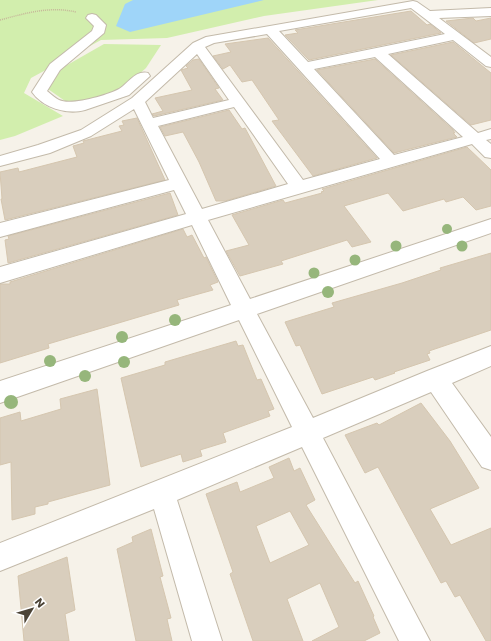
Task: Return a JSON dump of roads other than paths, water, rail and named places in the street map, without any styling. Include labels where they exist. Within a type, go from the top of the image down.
[{"type":"street","points":[[176,47],[413,4],[491,63]]},
{"type":"street","points":[[428,15],[491,12]]},
{"type":"street","points":[[92,18],[100,25],[98,33],[55,67],[39,92],[56,105],[80,107],[124,92],[153,67]]},
{"type":"street","points":[[270,29],[390,162]]},
{"type":"street","points":[[305,67],[456,36]]},
{"type":"street","points":[[0,161],[44,149],[86,133],[137,101],[204,43]]},
{"type":"street","points":[[204,43],[238,102],[299,187]]},
{"type":"street","points":[[379,53],[491,153]]},
{"type":"street","points":[[137,101],[415,641]]},
{"type":"street","points":[[149,124],[238,102]]},
{"type":"street","points":[[0,276],[299,187],[491,134]]},
{"type":"street","points":[[0,230],[179,183]]},
{"type":"street","points":[[0,392],[491,226]]},
{"type":"street","points":[[0,557],[162,493],[435,378],[491,356]]},
{"type":"street","points":[[435,378],[491,458]]},
{"type":"street","points":[[162,493],[207,641]]},
{"type":"water","points":[[133,0],[264,0],[130,32],[116,26],[125,4]]}]
